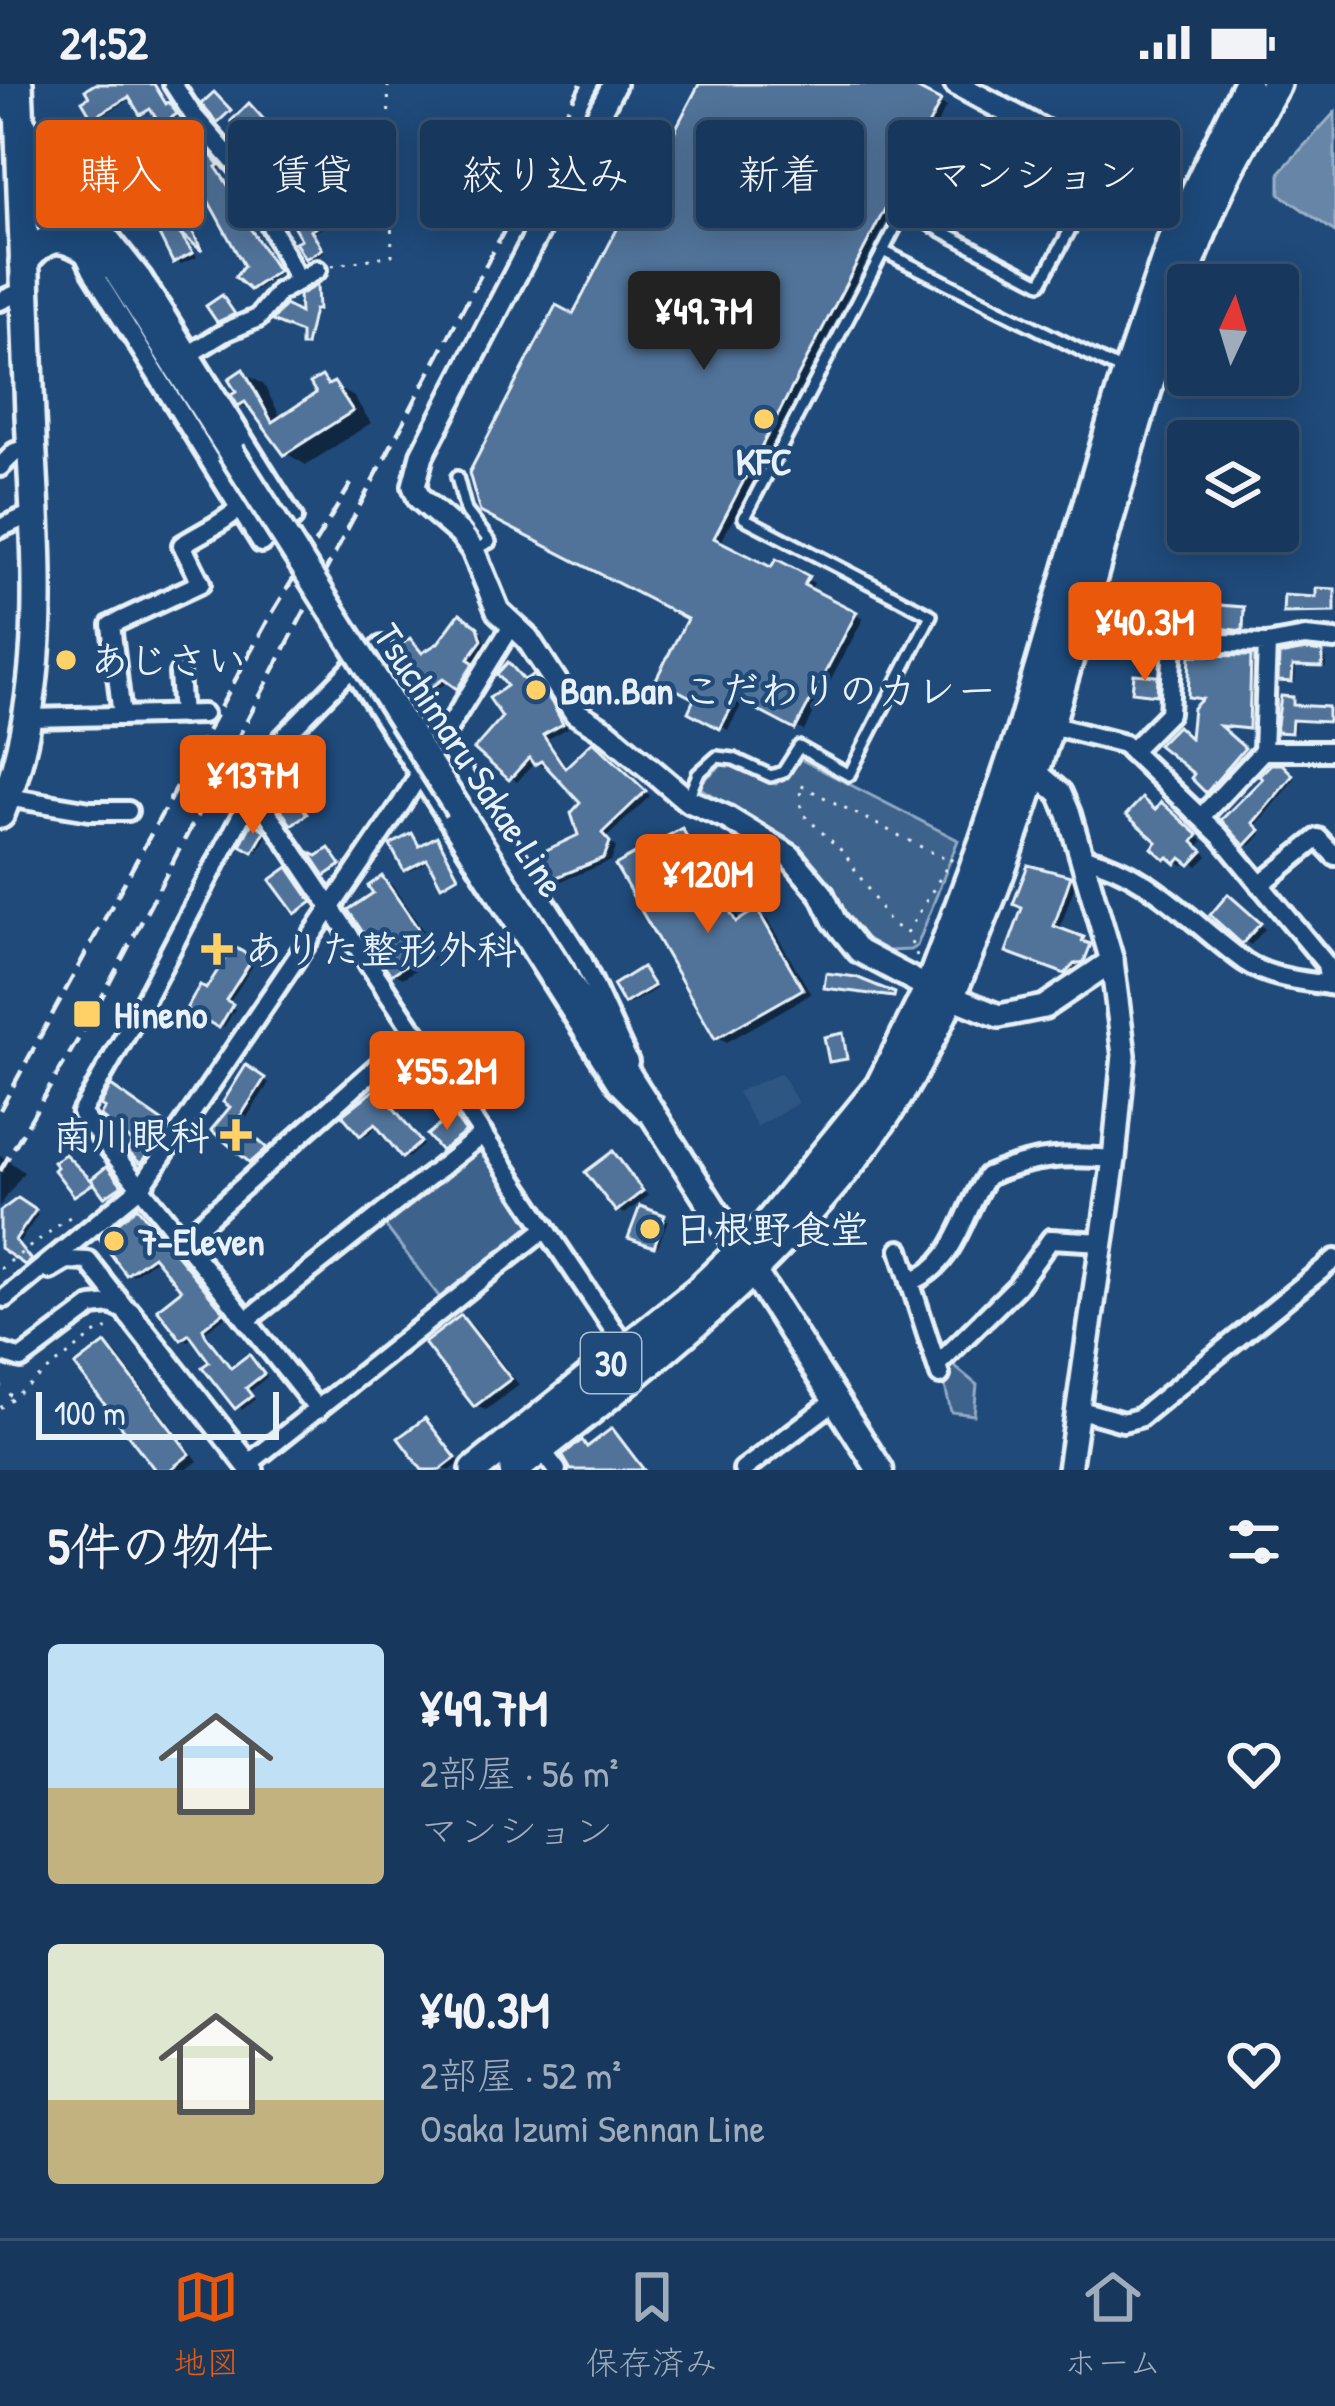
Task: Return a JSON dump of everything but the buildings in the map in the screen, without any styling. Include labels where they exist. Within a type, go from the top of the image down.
[{"type":"main road","points":[[3,805],[29,718],[38,627],[32,446],[17,284],[18,84]]},
{"type":"main road","name":"30","points":[[514,1470],[549,1460],[748,1260],[882,1121],[922,1056],[1127,374],[1247,84]]},
{"type":"main road","name":"30","points":[[939,993],[1050,724],[1196,213],[1276,84]]},
{"type":"main road","points":[[0,88],[82,235],[111,265]]},
{"type":"main road","points":[[17,284],[36,246],[82,235]]},
{"type":"main road","name":"Tsuchimaru Sakae Line","points":[[111,265],[880,1470]]},
{"type":"main road","name":"30","points":[[475,1470],[698,1291],[748,1260]]},
{"type":"street","points":[[173,84],[193,116],[246,176],[298,281]]},
{"type":"street","points":[[614,84],[415,470],[419,497],[473,550],[498,611],[527,638],[576,713],[608,733],[687,800],[745,827],[790,856],[859,951],[939,993],[999,1016],[1022,1014],[1058,999],[1112,962]]},
{"type":"street","points":[[956,84],[1023,120]]},
{"type":"street","points":[[1180,204],[1196,213]]},
{"type":"street","points":[[82,235],[111,238],[142,278],[293,518],[261,543],[82,235]]},
{"type":"street","points":[[191,353],[258,318],[279,292],[323,268]]},
{"type":"street","points":[[0,467],[15,452],[32,446]]},
{"type":"street","points":[[122,716],[111,625],[201,583],[182,545],[201,532],[216,529],[240,508]]},
{"type":"street","points":[[0,528],[34,513]]},
{"type":"street","points":[[2,1300],[142,1186],[332,907],[512,627]]},
{"type":"street","points":[[1131,751],[1169,713],[1173,642],[1335,640]]},
{"type":"street","points":[[1201,818],[1263,751],[1267,644]]},
{"type":"street","points":[[318,1410],[81,1113],[281,740],[352,668],[382,646],[582,959],[644,1098]]},
{"type":"street","points":[[352,668],[616,1084],[665,1131]]},
{"type":"street","points":[[179,674],[182,715]]},
{"type":"street","points":[[29,718],[202,714]]},
{"type":"street","points":[[1050,724],[1124,744],[1201,818],[1260,885],[1326,964],[1332,985],[1276,976],[1248,964],[1184,909],[1104,861],[1082,857]]},
{"type":"street","points":[[1263,751],[1335,752]]},
{"type":"street","points":[[1034,772],[1060,794],[1082,857],[1112,962],[1124,1055],[1114,1160],[1069,1470]]},
{"type":"street","points":[[253,791],[627,1350]]},
{"type":"street","points":[[3,805],[128,811]]},
{"type":"street","points":[[1260,885],[1318,838],[1335,856]]},
{"type":"street","points":[[184,1239],[416,1032]]},
{"type":"street","points":[[247,1320],[483,1133]]},
{"type":"street","points":[[910,1282],[922,1278],[949,1254],[987,1176],[1024,1160],[1070,1156],[1114,1160]]},
{"type":"street","points":[[0,1352],[21,1359],[92,1306],[111,1304],[250,1467],[546,1228]]},
{"type":"street","points":[[900,1250],[938,1370],[1017,1286],[1052,1239],[1102,1242]]},
{"type":"street","points":[[2,1300],[75,1258],[88,1261],[127,1321]]},
{"type":"street","points":[[75,1258],[95,1286],[92,1306]]},
{"type":"street","points":[[1077,1409],[1123,1422],[1138,1418],[1335,1258]]},
{"type":"street","points":[[743,1470],[836,1400]]},
{"type":"lane","points":[[687,800],[698,774],[717,757],[734,759],[771,776],[783,772],[799,747],[849,775],[931,615],[744,518],[896,228]]},
{"type":"lane","points":[[936,228],[1041,283],[1071,228]]},
{"type":"lane","points":[[884,251],[1127,374]]},
{"type":"lane","points":[[458,476],[466,511],[490,542],[473,550]]},
{"type":"path","points":[[323,268],[392,255],[388,84]]},
{"type":"path","points":[[908,933],[952,858],[800,785],[806,817],[845,854],[890,922],[908,933],[939,993]]},
{"type":"path","points":[[0,1269],[71,1216],[81,1226]]},
{"type":"path","points":[[0,1408],[101,1329],[127,1321]]},
{"type":"path","points":[[0,1385],[13,1398]]},
{"type":"shaded area","points":[[1335,112],[1335,232],[1280,194],[1280,172]]},
{"type":"shaded area","points":[[800,759],[958,840],[917,946],[888,951],[845,926],[791,844],[697,786],[724,763],[776,784]]},
{"type":"shaded area","points":[[781,1073],[798,1103],[757,1127],[737,1092]]},
{"type":"shaded area","points":[[481,1146],[533,1226],[440,1298],[384,1224]]},
{"type":"shaded area","points":[[948,1361],[977,1385],[974,1415],[951,1412],[940,1365]]},
{"type":"railway","points":[[0,1171],[92,1016],[581,84]]},
{"type":"railway","points":[[0,1110],[268,620],[351,484]]},
{"type":"place","name":"KFC","points":[[764,419]]},
{"type":"place","name":"あじさい","points":[[66,660]]},
{"type":"place","name":"Ban.Ban こだわりのカレー","points":[[536,690]]},
{"type":"place","name":"ありた整形外科","points":[[217,949]]},
{"type":"place","name":"Hineno","points":[[87,1014]]},
{"type":"place","name":"南川眼科","points":[[236,1135]]},
{"type":"place","name":"日根野食堂","points":[[650,1229]]},
{"type":"place","name":"7-Eleven","points":[[114,1241]]}]
